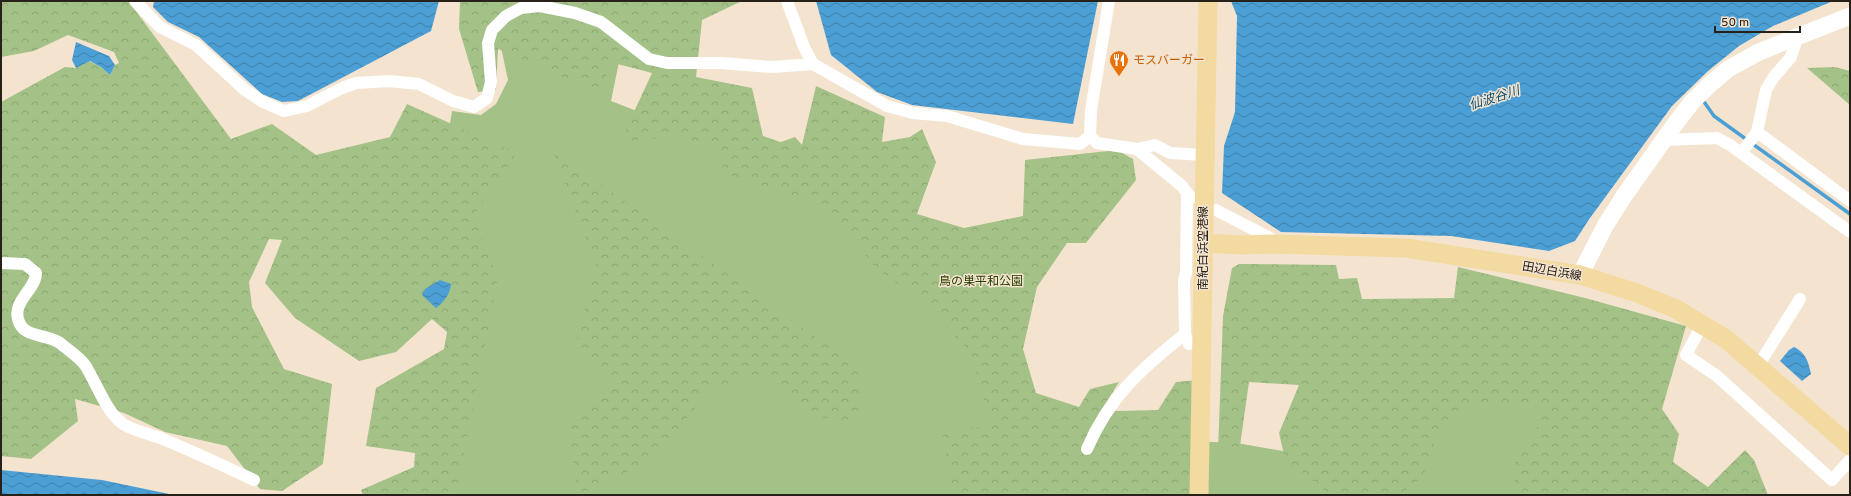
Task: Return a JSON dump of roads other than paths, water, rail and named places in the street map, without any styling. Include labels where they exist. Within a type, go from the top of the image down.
[{"type":"main road","name":"南紀白浜空港線","points":[[1199,495],[1203,343],[1204,155],[1208,1]]},
{"type":"main road","name":"田辺白浜線","points":[[1203,243],[1406,248],[1580,275],[1636,293],[1676,309],[1726,339],[1850,446]]},
{"type":"street","points":[[135,1],[160,27],[196,45],[245,90],[263,102],[284,111],[307,106],[342,88],[356,83],[389,81],[419,84],[453,100],[474,107],[487,98],[491,82],[488,43],[492,30],[506,16],[521,8],[540,6],[575,13],[601,22],[649,59],[667,63],[721,63],[772,67],[813,64]]},
{"type":"street","points":[[787,1],[804,47],[813,64],[887,106],[913,113],[947,116],[1023,139],[1080,144],[1090,136]]},
{"type":"street","points":[[1109,1],[1091,110],[1090,136],[1097,143],[1137,149],[1155,145],[1170,154],[1204,155]]},
{"type":"street","points":[[1580,275],[1605,226],[1664,140],[1684,113],[1708,86],[1728,69],[1759,52],[1850,16]]},
{"type":"street","points":[[1744,150],[1756,134],[1766,90],[1773,78],[1791,57],[1797,38]]},
{"type":"street","points":[[1756,134],[1850,201]]},
{"type":"street","points":[[1664,140],[1717,138],[1744,150],[1850,232]]},
{"type":"street","points":[[1137,149],[1182,186],[1189,196],[1186,273],[1184,280],[1185,334],[1189,344],[1203,343]]},
{"type":"street","points":[[1216,210],[1270,238],[1271,244]]},
{"type":"street","points":[[1,263],[25,264],[36,272],[36,280],[18,309],[17,317],[20,324],[25,331],[31,334],[49,337],[58,342],[82,362],[105,401],[124,424],[163,439],[254,480]]},
{"type":"street","points":[[1758,366],[1800,299]]},
{"type":"street","points":[[1702,325],[1686,355],[1717,376],[1832,480],[1850,460]]},
{"type":"street","points":[[1087,449],[1096,427],[1118,394],[1151,361],[1185,334]]},
{"type":"water","points":[[154,1],[439,1],[431,31],[298,101],[282,102],[262,94],[199,37],[168,22],[153,7]]},
{"type":"water","points":[[816,1],[1098,1],[1073,124],[912,105],[877,92],[831,55]]},
{"type":"water","name":"仙波谷川","points":[[1231,1],[1833,1],[1773,26],[1739,46],[1708,71],[1672,106],[1590,218],[1575,241],[1549,251],[1451,236],[1281,232],[1222,193],[1224,146],[1235,112],[1237,16]]},
{"type":"water","points":[[76,42],[109,56],[115,65],[110,75],[101,67],[90,61],[76,68],[72,60]]},
{"type":"water","points":[[440,280],[451,284],[446,298],[436,308],[422,295],[425,289]]},
{"type":"water","points":[[1794,347],[1804,355],[1809,365],[1811,374],[1802,381],[1780,361],[1789,350]]},
{"type":"water","points":[[1,470],[102,480],[174,495],[1,495]]},
{"type":"waterway","points":[[1702,99],[1714,116],[1850,214]]},
{"type":"place","name":"モスバーガー","points":[[1119,77]]},
{"type":"park label","name":"鳥の巣平和公園","points":[[981,281]]}]
